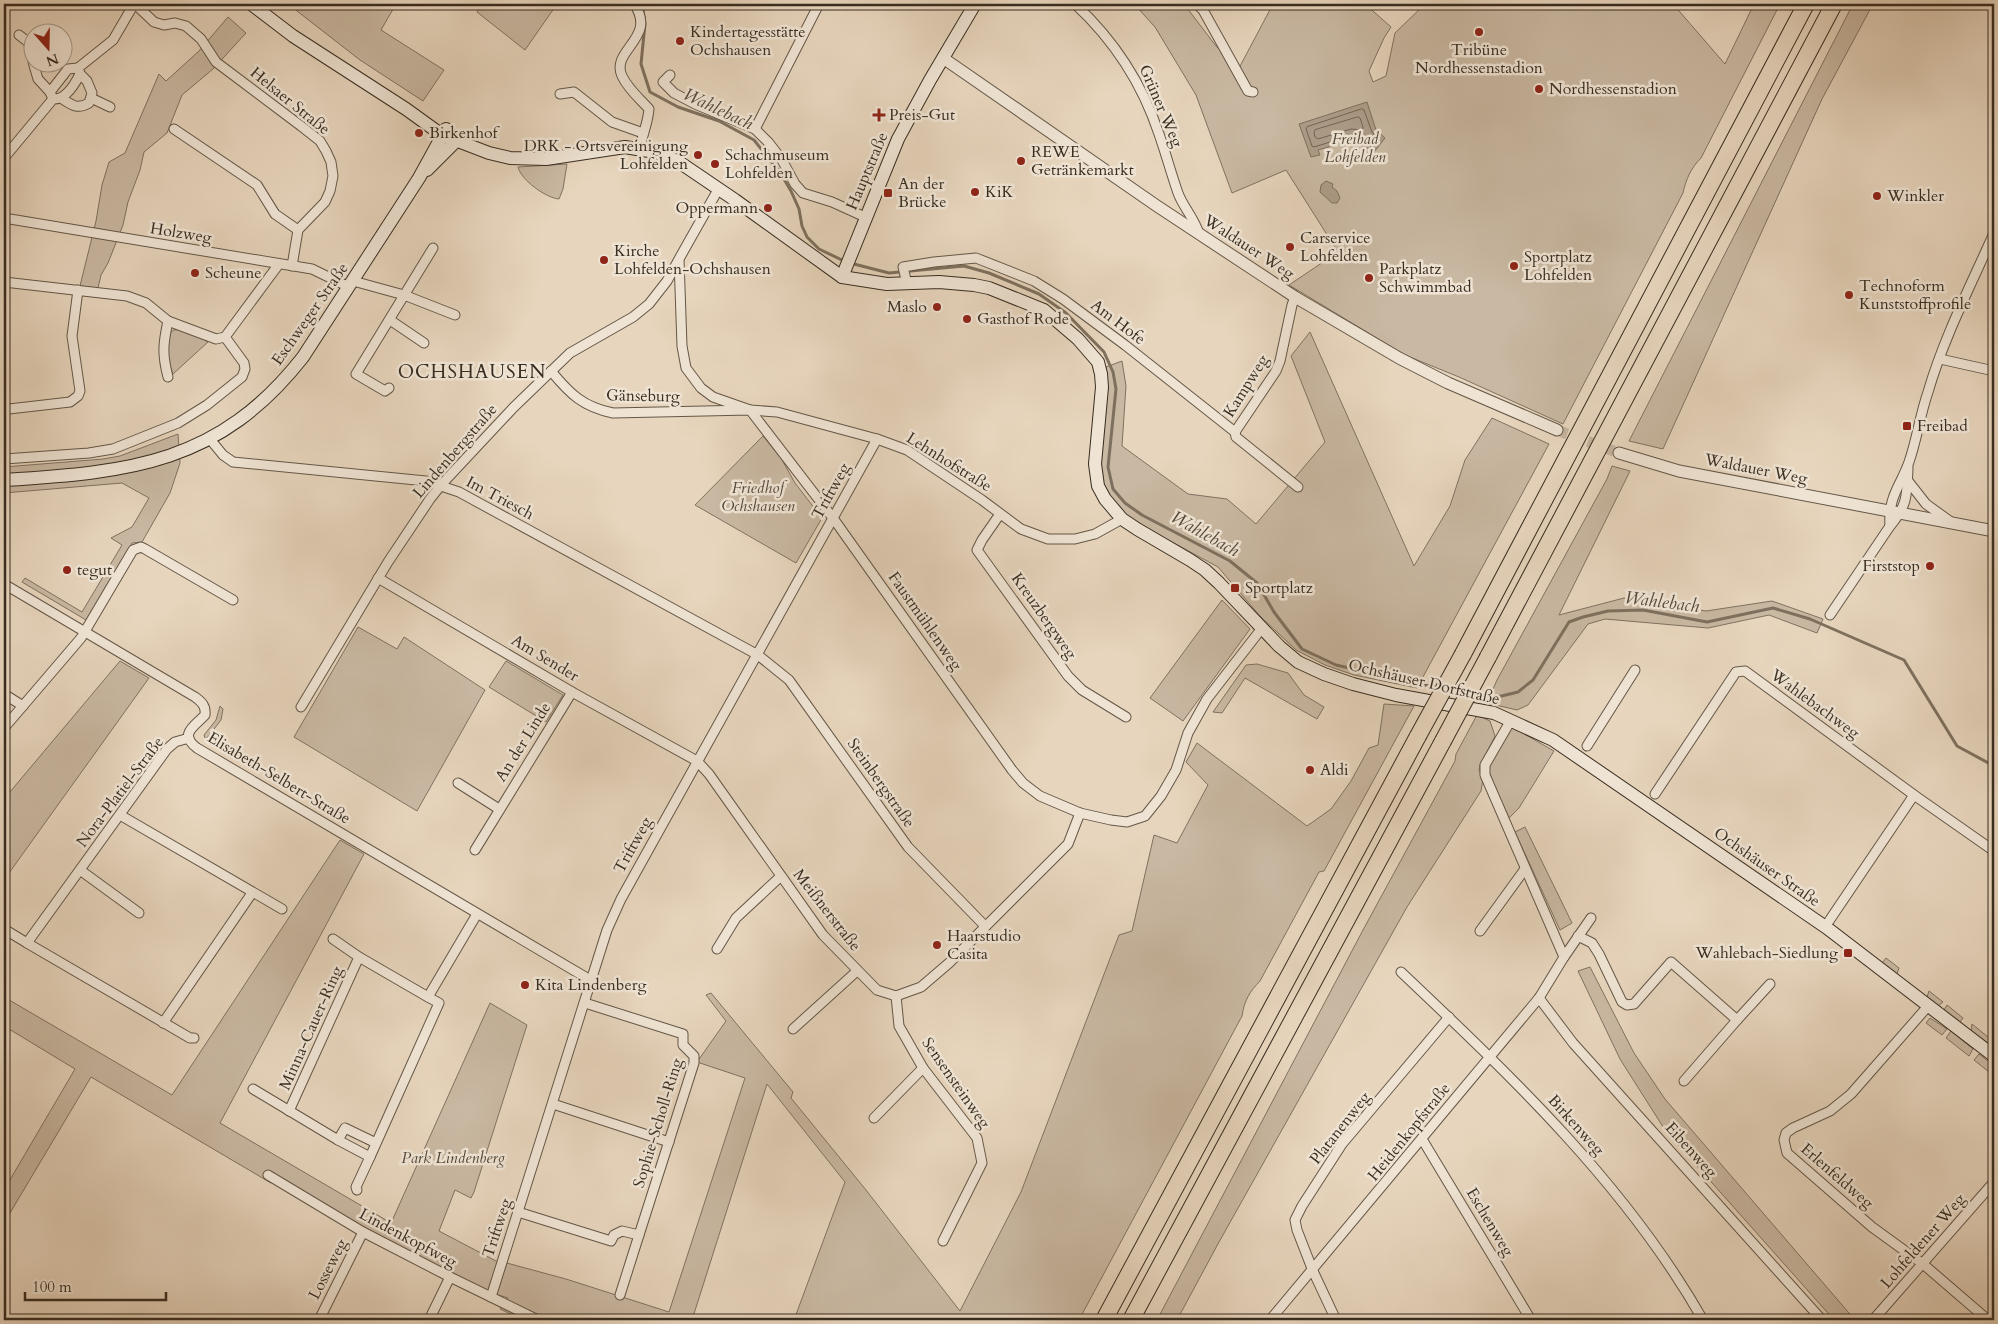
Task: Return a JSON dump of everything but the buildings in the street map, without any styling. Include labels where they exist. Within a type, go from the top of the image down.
[{"type":"highway","points":[[1104,1320],[1463,654],[1806,4]]},
{"type":"highway","points":[[1131,1320],[1488,657],[1834,4]]},
{"type":"main road","name":"Ochshäuser Dorfstraße","points":[[251,4],[293,36],[406,109],[416,118],[457,140],[489,153],[531,160],[562,157],[615,147],[661,153],[719,188],[843,273],[870,282],[905,277],[958,282],[989,288],[1044,310],[1055,317],[1091,352],[1100,368],[1102,387],[1095,448],[1096,473],[1098,486],[1105,499],[1122,519],[1205,570],[1298,662],[1353,684],[1396,695],[1481,710],[1511,720]]},
{"type":"main road","name":"Hauptstraße","points":[[843,273],[898,139],[943,58],[976,4]]},
{"type":"main road","name":"Eschweger Straße","points":[[4,481],[97,473],[140,465],[189,450],[248,414],[281,384],[303,357],[419,178],[444,132]]},
{"type":"main road","name":"Eschweger Straße","points":[[419,178],[457,140]]},
{"type":"main road","name":"Ochshäuser Straße","points":[[1511,720],[1553,740],[1827,928],[1994,1056]]},
{"type":"street","points":[[4,158],[55,97],[76,82],[79,71],[113,40],[134,4]]},
{"type":"street","name":"Helsaer Straße","points":[[134,4],[154,22],[164,25],[175,23],[186,26],[201,39],[216,62],[320,142],[331,162],[333,176],[330,191],[325,202],[298,230]]},
{"type":"street","points":[[634,4],[639,11],[640,27],[636,39],[625,52],[621,62],[621,74],[629,88],[649,109],[649,120],[643,133],[640,149]]},
{"type":"street","points":[[755,129],[819,4]]},
{"type":"street","name":"Grüner Weg","points":[[1075,4],[1117,49],[1140,86],[1160,134],[1178,194],[1196,225],[1198,234]]},
{"type":"street","points":[[1197,4],[1203,10],[1238,76],[1248,91],[1253,92]]},
{"type":"street","name":"Waldauer Weg","points":[[943,58],[1198,234],[1296,297],[1399,358],[1448,384],[1557,430]]},
{"type":"street","points":[[36,72],[38,79],[55,97],[74,107],[81,107],[89,103],[91,98],[90,87],[79,71],[72,68]]},
{"type":"street","points":[[55,97],[63,72]]},
{"type":"street","points":[[670,75],[663,82],[674,93],[695,104],[755,129],[782,160],[795,184],[803,193],[832,202],[865,216]]},
{"type":"street","points":[[560,94],[574,92],[612,122],[643,133]]},
{"type":"street","points":[[91,98],[110,107]]},
{"type":"street","points":[[174,129],[257,185],[275,214],[298,230],[292,266]]},
{"type":"street","points":[[719,188],[679,259],[682,346],[686,368],[698,384],[713,397],[750,410]]},
{"type":"street","name":"Holzweg","points":[[4,218],[312,269],[351,284],[404,296],[456,315]]},
{"type":"street","points":[[1890,526],[1889,512],[1892,498],[1909,462],[1928,391],[1994,233]]},
{"type":"street","points":[[389,388],[385,391],[356,374],[433,248]]},
{"type":"street","name":"Am Hofe","points":[[905,277],[903,267],[976,258],[1034,281],[1063,299],[1235,432],[1236,437],[1298,488]]},
{"type":"street","name":"Lindenbergstraße","points":[[301,708],[378,578],[441,485],[514,407],[570,353],[633,317],[649,304],[667,281],[679,259]]},
{"type":"street","points":[[4,282],[127,296],[146,302],[168,321],[216,339],[225,337],[279,264]]},
{"type":"street","points":[[4,408],[70,402],[78,396],[80,391],[72,336],[78,290]]},
{"type":"street","name":"Kampweg","points":[[1235,432],[1276,371],[1280,361],[1292,305],[1296,297]]},
{"type":"street","points":[[390,320],[424,344]]},
{"type":"street","points":[[168,321],[163,357],[168,377]]},
{"type":"street","points":[[4,459],[89,453],[113,449],[178,423],[207,405],[242,377],[245,369],[244,363],[225,337]]},
{"type":"street","points":[[1940,359],[1994,370]]},
{"type":"street","name":"Gänseburg","points":[[551,371],[565,388],[578,399],[594,409],[613,413],[750,410]]},
{"type":"street","name":"Lehnhofstraße","points":[[750,410],[777,412],[877,439],[907,450],[982,500],[1021,529],[1048,539],[1075,539],[1095,534],[1122,519]]},
{"type":"street","name":"Faustmühlenweg","points":[[750,410],[833,518],[1012,770],[1023,783],[1040,796],[1080,813],[1111,820],[1127,822],[1145,816],[1161,796],[1176,770],[1188,733],[1207,699],[1262,628]]},
{"type":"street","name":"Im Triesch","points":[[209,438],[223,455],[233,462],[374,474],[426,480],[441,485],[458,492],[758,654]]},
{"type":"street","name":"Triftweg","points":[[491,1297],[607,930],[621,899],[877,439]]},
{"type":"street","name":"Waldauer Weg","points":[[1619,452],[1679,471],[1994,531]]},
{"type":"street","points":[[1830,615],[1890,526],[1901,514],[1907,496],[1909,462]]},
{"type":"street","points":[[1908,481],[1926,504],[1951,522]]},
{"type":"street","name":"Kreuzbergweg","points":[[1000,514],[977,550],[1068,676],[1082,690],[1126,718]]},
{"type":"street","points":[[4,728],[81,638],[130,554],[137,548],[145,548],[233,600]]},
{"type":"street","name":"Am Sender","points":[[378,578],[572,692],[697,761]]},
{"type":"street","name":"Elisabeth-Selbert-Straße","points":[[4,584],[195,697],[202,703],[205,709],[204,715],[194,724],[189,732],[191,744],[592,981]]},
{"type":"street","name":"Steinbergstraße","points":[[758,654],[789,680],[908,847],[985,926]]},
{"type":"street","points":[[1586,746],[1635,670]]},
{"type":"street","name":"Wahlebachweg","points":[[1655,794],[1736,672],[1745,671],[1994,851]]},
{"type":"street","name":"An der Linde","points":[[475,850],[572,692]]},
{"type":"street","points":[[4,694],[23,706]]},
{"type":"street","points":[[1511,720],[1485,765],[1484,775],[1564,957]]},
{"type":"street","name":"Nora-Platiel-Straße","points":[[27,942],[167,749],[175,742],[189,738]]},
{"type":"street","name":"Meißnerstraße","points":[[697,761],[709,774],[824,935],[877,990],[896,996]]},
{"type":"street","points":[[458,784],[500,809]]},
{"type":"street","points":[[1829,921],[1914,795]]},
{"type":"street","points":[[896,996],[921,987],[949,963],[1068,844],[1080,813]]},
{"type":"street","points":[[120,815],[282,909]]},
{"type":"street","points":[[1480,931],[1524,868]]},
{"type":"street","name":"Nora-Platiel-Straße","points":[[80,870],[138,913]]},
{"type":"street","points":[[717,949],[736,918],[781,876]]},
{"type":"street","points":[[163,1023],[252,893]]},
{"type":"street","points":[[357,1190],[356,1187],[439,1003],[428,997],[477,914]]},
{"type":"street","name":"Heidenkopfstraße","points":[[1270,1320],[1313,1271],[1538,998],[1591,918]]},
{"type":"street","points":[[4,929],[163,1023],[190,1038],[194,1038]]},
{"type":"street","points":[[1578,936],[1592,943],[1622,1002],[1626,1005],[1634,1004],[1671,962],[1736,1020]]},
{"type":"street","name":"Minna-Cauer-Ring","points":[[333,939],[428,997]]},
{"type":"street","name":"Minna-Cauer-Ring","points":[[289,1111],[359,956]]},
{"type":"street","points":[[793,1029],[857,971]]},
{"type":"street","name":"Birkenweg","points":[[1401,972],[1560,1127],[1625,1205],[1689,1295],[1703,1320]]},
{"type":"street","points":[[1684,1081],[1736,1020],[1770,984]]},
{"type":"street","name":"Sensensteinweg","points":[[896,996],[899,1026],[923,1068],[977,1138],[980,1146],[982,1163],[943,1241]]},
{"type":"street","name":"Eibenweg","points":[[1538,998],[1573,1043],[1822,1320]]},
{"type":"street","name":"Sophie-Scholl-Ring","points":[[585,1003],[683,1034],[683,1045],[692,1052],[695,1059],[620,1295]]},
{"type":"street","name":"Erlenfeldweg","points":[[1929,1005],[1851,1094],[1830,1111],[1793,1128],[1786,1133],[1784,1140],[1787,1153],[1872,1227],[1923,1264],[1988,1320]]},
{"type":"street","name":"Platanenweg","points":[[1313,1271],[1297,1230],[1296,1220],[1302,1206],[1342,1144],[1449,1018]]},
{"type":"street","points":[[874,1118],[923,1068]]},
{"type":"street","name":"Minna-Cauer-Ring","points":[[254,1089],[338,1140],[370,1157]]},
{"type":"street","points":[[553,1104],[669,1142]]},
{"type":"street","points":[[338,1140],[345,1128],[376,1143]]},
{"type":"street","name":"Eschenweg","points":[[1422,1139],[1531,1320]]},
{"type":"street","name":"Lindenkopfweg","points":[[268,1175],[363,1232],[538,1320]]},
{"type":"street","name":"Lohfeldener Weg","points":[[1873,1320],[1994,1182]]},
{"type":"street","points":[[518,1212],[611,1241],[614,1235],[622,1231],[639,1235]]},
{"type":"street","name":"Losseweg","points":[[319,1320],[363,1232]]},
{"type":"street","points":[[1313,1271],[1336,1320]]},
{"type":"street","points":[[429,1320],[450,1277]]},
{"type":"green space","points":[[288,4],[396,4],[381,30],[444,70],[423,101],[360,60]]},
{"type":"green space","points":[[482,4],[557,4],[525,50],[477,12]]},
{"type":"green space","name":"Freibad Lohfelden","points":[[1134,4],[1184,4],[1216,46],[1233,62],[1238,70],[1273,4],[1365,4],[1391,27],[1369,71],[1373,82],[1386,76],[1395,33],[1425,4],[1673,4],[1725,64],[1754,4],[1780,4],[1701,158],[1689,174],[1683,193],[1563,424],[1405,355],[1289,285],[1338,252],[1286,170],[1232,193],[1196,95],[1155,27]]},
{"type":"green space","points":[[1853,4],[1873,4],[1822,99],[1663,449],[1629,441]]},
{"type":"green space","points":[[228,17],[246,33],[213,69],[182,95],[167,133],[144,152],[140,170],[128,202],[123,225],[108,263],[101,275],[98,288],[80,286],[96,221],[102,185],[109,162],[125,153],[159,74],[166,81],[199,51]]},
{"type":"green space","points":[[567,164],[563,189],[559,199],[535,188],[524,177],[518,167]]},
{"type":"green space","points":[[185,329],[208,342],[173,374],[168,357],[168,340],[173,330]]},
{"type":"green space","points":[[1310,332],[1414,566],[1450,506],[1465,460],[1492,418],[1549,444],[1417,688],[1354,675],[1325,665],[1296,650],[1260,616],[1218,567],[1128,516],[1110,500],[1103,482],[1098,460],[1107,388],[1106,367],[1122,361],[1126,386],[1122,446],[1188,494],[1227,499],[1256,524],[1325,442],[1291,356]]},
{"type":"green space","points":[[178,434],[180,463],[170,493],[142,542],[132,543],[86,620],[22,582],[25,578],[82,612],[122,545],[111,538],[132,527],[149,498],[122,483],[4,493],[4,467],[120,456]]},
{"type":"green space","name":"Friedhof Ochshausen","points":[[763,436],[781,458],[795,483],[822,518],[796,563],[695,505]]},
{"type":"green space","points":[[1612,466],[1630,471],[1559,615],[1624,598],[1706,611],[1772,601],[1823,619],[1817,633],[1769,615],[1708,628],[1605,619],[1588,624],[1528,705],[1517,710],[1487,703],[1497,680],[1607,479]]},
{"type":"green space","points":[[1222,600],[1250,629],[1183,721],[1150,698]]},
{"type":"green space","points":[[358,627],[397,649],[404,637],[485,690],[417,811],[294,737]]},
{"type":"green space","points":[[120,661],[149,678],[4,880],[4,799]]},
{"type":"green space","points":[[506,661],[563,695],[546,722],[489,687]]},
{"type":"green space","points":[[1257,664],[1288,673],[1304,695],[1324,707],[1317,719],[1245,678],[1222,713],[1213,712],[1246,665]]},
{"type":"green space","name":"Park Lindenberg","points":[[1384,704],[1414,706],[1324,871],[1319,872],[1260,981],[1248,997],[1242,1016],[1079,1320],[794,1320],[845,1182],[767,1084],[692,1320],[523,1320],[500,1309],[508,1298],[489,1292],[368,1230],[276,1175],[271,1183],[91,1077],[4,1223],[4,1190],[75,1069],[4,1026],[4,997],[172,1095],[340,840],[364,854],[220,1123],[391,1223],[490,1003],[527,1025],[474,1192],[471,1198],[455,1190],[439,1231],[496,1261],[566,1279],[669,1312],[745,1078],[697,1062],[726,1021],[706,995],[711,993],[793,1092],[791,1098],[866,1190],[960,1311],[1021,1192],[1119,935],[1132,931],[1154,835],[1177,843],[1208,785],[1186,762],[1197,743],[1307,826],[1331,809],[1351,781],[1369,748],[1378,745]]},
{"type":"green space","points":[[220,706],[223,709],[221,720],[208,737],[205,738],[204,735],[216,720]]},
{"type":"green space","points":[[1477,715],[1490,721],[1495,736],[1480,765],[1479,770],[1483,779],[1481,791],[1407,907],[1177,1320],[1157,1320],[1363,930],[1455,761],[1456,754]]},
{"type":"green space","points":[[1512,727],[1554,751],[1519,808],[1509,818],[1488,774],[1488,765]]},
{"type":"green space","points":[[1525,827],[1572,923],[1560,930],[1515,832]]},
{"type":"green space","points":[[1886,958],[1899,968],[1897,974],[1882,963]]},
{"type":"green space","points":[[1590,967],[1634,1053],[1665,1099],[1855,1320],[1834,1320],[1665,1130],[1620,1059],[1578,971]]},
{"type":"green space","points":[[1929,991],[1943,1002],[1938,1006],[1927,997]]},
{"type":"green space","points":[[1947,1005],[1963,1018],[1960,1022],[1944,1010]]},
{"type":"green space","points":[[1930,1018],[1947,1029],[1942,1035],[1926,1023]]},
{"type":"green space","points":[[1972,1024],[1994,1042],[1994,1049],[1971,1031]]},
{"type":"green space","points":[[1951,1031],[1973,1049],[1969,1056],[1946,1038]]},
{"type":"green space","points":[[1979,1054],[1994,1066],[1994,1076],[1974,1060]]},
{"type":"water","points":[[1367,102],[1376,130],[1385,138],[1374,152],[1353,140],[1318,150],[1320,155],[1311,157],[1299,124]]},
{"type":"water","points":[[1326,181],[1333,184],[1332,187],[1337,191],[1340,198],[1337,203],[1332,203],[1320,192],[1321,185]]},
{"type":"waterway","name":"Wahlebach","points":[[642,4],[645,24],[641,64],[650,92],[678,107],[719,121],[754,140],[781,174],[791,191],[799,209],[802,226],[807,237],[819,249],[844,261]]},
{"type":"waterway","name":"Wahlebach","points":[[850,263],[889,273],[964,266],[989,273],[1039,294],[1066,313],[1104,352],[1113,372],[1116,389],[1108,467],[1113,489],[1125,503],[1142,515],[1230,561],[1257,583],[1274,612],[1302,649],[1336,665],[1438,688]]},
{"type":"waterway","name":"Wahlebach","points":[[1473,696],[1489,699],[1518,692],[1533,680],[1569,622],[1583,617],[1608,611],[1643,610],[1707,622],[1773,608],[1810,619],[1904,660],[1957,746],[1994,766]]},
{"type":"waterway","name":"Wahlebach","points":[[1449,691],[1462,693]]},
{"type":"tunnel","points":[[1557,430],[1619,453]]},
{"type":"place","name":"Tribüne Nordhessenstadion","points":[[1479,32]]},
{"type":"place","name":"Kindertagesstätte Ochshausen","points":[[680,41]]},
{"type":"place","name":"Nordhessenstadion","points":[[1539,89]]},
{"type":"place","name":"Preis-Gut","points":[[879,115]]},
{"type":"place","name":"Birkenhof","points":[[419,133]]},
{"type":"place","name":"DRK - Ortsvereinigung Lohfelden","points":[[698,155]]},
{"type":"place","name":"REWE Getränkemarkt","points":[[1021,161]]},
{"type":"place","name":"Schachmuseum Lohfelden","points":[[715,164]]},
{"type":"place","name":"KiK","points":[[975,192]]},
{"type":"place","name":"An der Brücke","points":[[888,193]]},
{"type":"place","name":"Winkler","points":[[1877,196]]},
{"type":"place","name":"Oppermann","points":[[768,208]]},
{"type":"place","name":"Carservice Lohfelden","points":[[1290,247]]},
{"type":"place","name":"Kirche Lohfelden-Ochshausen","points":[[604,260]]},
{"type":"place","name":"Sportplatz Lohfelden","points":[[1514,266]]},
{"type":"place","name":"Scheune","points":[[195,273]]},
{"type":"place","name":"Parkplatz Schwimmbad","points":[[1369,278]]},
{"type":"place","name":"Technoform Kunststoffprofile","points":[[1849,295]]},
{"type":"place","name":"Maslo","points":[[937,307]]},
{"type":"place","name":"Gasthof Rode","points":[[967,319]]},
{"type":"place","name":"Freibad","points":[[1907,426]]},
{"type":"place","name":"Firststop","points":[[1930,566]]},
{"type":"place","name":"tegut","points":[[67,570]]},
{"type":"place","name":"Sportplatz","points":[[1235,588]]},
{"type":"place","name":"Aldi","points":[[1310,770]]},
{"type":"place","name":"Haarstudio Casita","points":[[937,945]]},
{"type":"place","name":"Wahlebach-Siedlung","points":[[1848,953]]},
{"type":"place","name":"Kita Lindenberg","points":[[525,985]]},
{"type":"district","name":"OCHSHAUSEN","points":[[472,372]]}]
